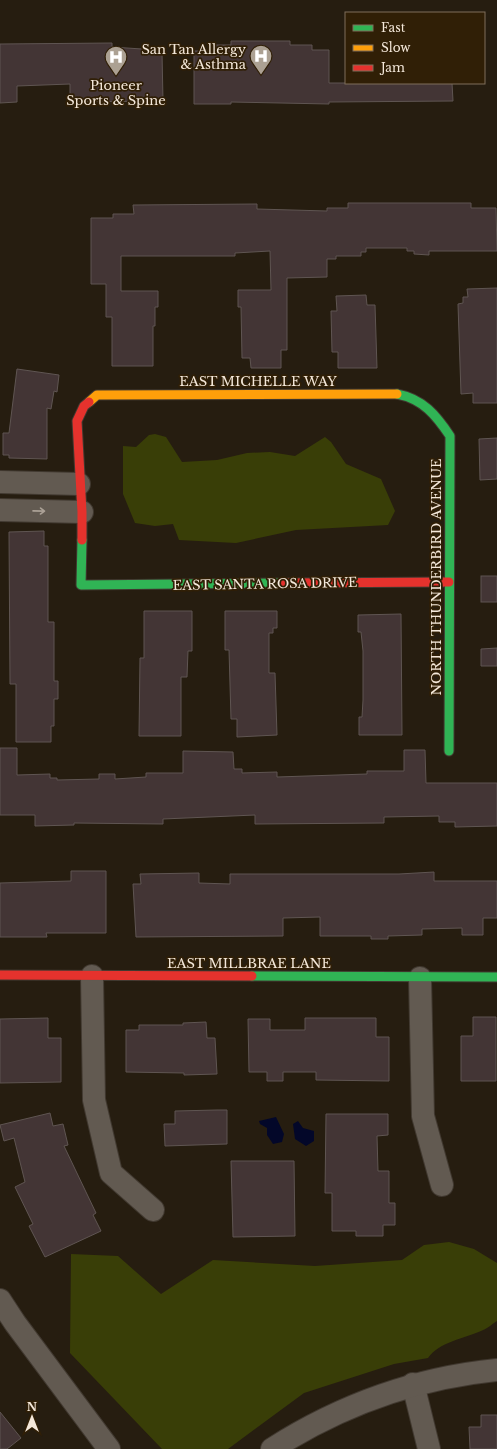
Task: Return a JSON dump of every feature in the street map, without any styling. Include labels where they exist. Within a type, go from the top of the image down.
[{"type":"street","name":"EAST MICHELLE WAY","points":[[79,484],[77,421],[84,406],[97,395],[389,393],[410,396],[432,409]]},
{"type":"street","name":"NORTH THUNDERBIRD AVENUE","points":[[432,409],[450,436],[449,752]]},
{"type":"street","points":[[0,482],[79,484],[82,512],[0,510]]},
{"type":"street","name":"EAST SANTA ROSA DRIVE","points":[[82,512],[81,585],[449,582]]},
{"type":"street","name":"EAST MILLBRAE LANE","points":[[0,975],[420,978],[497,977]]},
{"type":"street","points":[[92,976],[94,1100],[111,1173],[153,1210]]},
{"type":"street","points":[[420,978],[422,1116],[442,1185]]},
{"type":"street","points":[[0,1300],[7,1328],[109,1449]]},
{"type":"street","points":[[272,1449],[309,1427],[344,1409],[413,1384],[461,1373],[497,1370]]},
{"type":"street","points":[[413,1384],[429,1449]]},
{"type":"green space","points":[[155,434],[166,437],[182,462],[217,460],[247,453],[270,452],[295,456],[325,437],[331,442],[346,464],[381,479],[395,511],[388,525],[296,530],[236,543],[179,540],[173,524],[155,526],[135,523],[123,494],[123,446],[136,447],[149,435]]},
{"type":"green space","points":[[449,1242],[474,1249],[497,1263],[497,1321],[483,1330],[445,1344],[428,1358],[394,1364],[304,1393],[228,1449],[162,1449],[70,1353],[71,1254],[118,1256],[161,1294],[213,1260],[315,1266],[402,1260],[424,1245]]},
{"type":"water","points":[[276,1117],[284,1134],[282,1142],[273,1144],[267,1135],[267,1128],[260,1124],[259,1121]]},
{"type":"water","points":[[298,1121],[303,1128],[314,1131],[314,1141],[306,1146],[295,1139],[293,1124]]},
{"type":"building","name":"San Tan Allergy & Asthma","points":[[231,41],[290,41],[290,45],[312,45],[312,50],[329,50],[329,83],[452,84],[453,101],[329,102],[329,104],[231,102],[231,104],[194,104],[194,51],[210,51],[210,45],[231,45]]},
{"type":"building","name":"Pioneer Sports & Spine","points":[[112,43],[112,47],[142,49],[142,54],[162,53],[163,101],[70,102],[70,84],[17,86],[17,102],[0,103],[0,44]]},
{"type":"building","points":[[348,203],[471,203],[471,208],[496,208],[497,251],[429,251],[429,255],[414,254],[414,251],[407,251],[407,248],[366,248],[366,252],[361,252],[361,256],[336,256],[336,259],[327,259],[327,277],[287,278],[287,350],[281,350],[281,368],[251,368],[250,358],[242,358],[241,307],[238,307],[238,290],[271,290],[270,251],[235,253],[235,256],[121,256],[121,291],[158,291],[158,307],[155,307],[155,326],[153,326],[153,366],[112,366],[112,317],[106,317],[106,284],[91,284],[91,218],[113,218],[113,214],[134,214],[133,205],[257,204],[257,209],[327,211],[327,208],[348,208]]},
{"type":"building","points":[[497,288],[497,403],[473,403],[473,393],[461,394],[458,304],[463,303],[463,297],[468,297],[467,289]]},
{"type":"building","points":[[366,295],[367,305],[375,305],[377,368],[338,368],[338,352],[332,352],[331,311],[337,311],[336,296]]},
{"type":"building","points":[[17,369],[59,375],[57,392],[54,391],[51,409],[47,408],[47,459],[9,458],[9,455],[3,455],[3,433],[9,433]]},
{"type":"building","points":[[497,438],[497,479],[480,480],[479,439]]},
{"type":"building","points":[[44,531],[44,546],[48,546],[48,622],[54,622],[54,681],[58,681],[58,699],[54,699],[54,726],[51,726],[51,742],[16,742],[16,684],[10,684],[9,532]]},
{"type":"building","points":[[481,576],[497,576],[497,602],[481,602]]},
{"type":"building","points":[[144,611],[192,611],[192,651],[188,651],[187,677],[181,677],[181,736],[139,736],[140,658],[144,658]]},
{"type":"building","points":[[225,611],[277,611],[277,628],[273,628],[273,633],[269,633],[269,673],[275,673],[277,735],[237,737],[237,719],[231,719],[229,650],[225,650]]},
{"type":"building","points":[[401,614],[402,735],[359,735],[359,717],[362,717],[363,700],[363,651],[361,632],[358,632],[358,615]]},
{"type":"building","points":[[497,648],[497,666],[481,666],[481,649]]},
{"type":"building","points":[[0,748],[17,748],[17,775],[50,774],[50,778],[57,778],[57,780],[99,779],[99,774],[115,774],[115,779],[146,777],[146,773],[183,773],[183,751],[233,752],[234,769],[242,769],[242,773],[277,772],[277,777],[367,774],[367,771],[404,771],[404,750],[425,750],[426,783],[497,783],[497,826],[455,827],[455,822],[439,822],[439,816],[384,817],[384,823],[255,824],[255,815],[163,819],[163,824],[74,823],[74,825],[35,826],[35,815],[0,815]]},
{"type":"building","points":[[71,871],[106,871],[106,933],[46,933],[47,937],[0,937],[0,883],[71,881]]},
{"type":"building","points":[[434,872],[434,881],[497,881],[497,918],[483,918],[483,935],[462,935],[462,928],[422,929],[422,935],[388,936],[388,939],[371,939],[371,936],[320,936],[320,917],[283,918],[283,936],[136,937],[133,884],[141,884],[140,874],[199,873],[199,883],[230,884],[230,874],[399,874]]},
{"type":"building","points":[[473,1017],[496,1017],[496,1081],[461,1081],[461,1036],[473,1036]]},
{"type":"building","points":[[48,1018],[48,1038],[61,1038],[61,1082],[0,1083],[0,1019]]},
{"type":"building","points":[[305,1018],[376,1018],[376,1037],[389,1037],[389,1081],[316,1080],[316,1072],[283,1072],[283,1081],[267,1081],[267,1072],[249,1072],[248,1019],[270,1019],[270,1030],[305,1030]]},
{"type":"building","points":[[206,1022],[207,1038],[215,1038],[217,1074],[184,1075],[184,1073],[126,1072],[126,1030],[139,1030],[139,1025],[183,1025],[183,1023]]},
{"type":"building","points":[[227,1110],[227,1144],[165,1146],[164,1124],[175,1124],[175,1111]]},
{"type":"building","points":[[50,1113],[53,1126],[63,1124],[68,1145],[64,1146],[96,1213],[93,1215],[101,1231],[45,1257],[29,1226],[33,1224],[15,1187],[25,1182],[14,1138],[4,1141],[0,1125]]},
{"type":"building","points":[[326,1114],[388,1114],[388,1135],[377,1136],[378,1171],[389,1171],[389,1203],[395,1203],[395,1225],[383,1225],[383,1236],[356,1236],[356,1231],[332,1231],[332,1193],[325,1193]]},
{"type":"building","points":[[231,1161],[294,1161],[295,1236],[233,1237]]},
{"type":"building","points":[[0,1412],[21,1438],[7,1449],[0,1449]]},
{"type":"building","points":[[481,1415],[497,1415],[497,1449],[470,1449],[469,1427],[481,1427]]},
{"type":"traffic: fast","points":[[397,394],[406,396],[422,404],[434,415],[450,436],[449,751]]},
{"type":"traffic: fast","points":[[82,540],[81,585],[285,583]]},
{"type":"traffic: fast","points":[[252,976],[497,977]]},
{"type":"traffic: slow","points":[[89,402],[97,395],[397,394]]},
{"type":"traffic: jam","points":[[82,540],[77,421],[84,406],[89,402]]},
{"type":"traffic: jam","points":[[285,583],[449,582]]},
{"type":"traffic: jam","points":[[0,975],[252,976]]},
{"type":"place","name":"Pioneer Sports & Spine","points":[[116,76]]},
{"type":"place","name":"San Tan Allergy & Asthma","points":[[261,76]]}]
